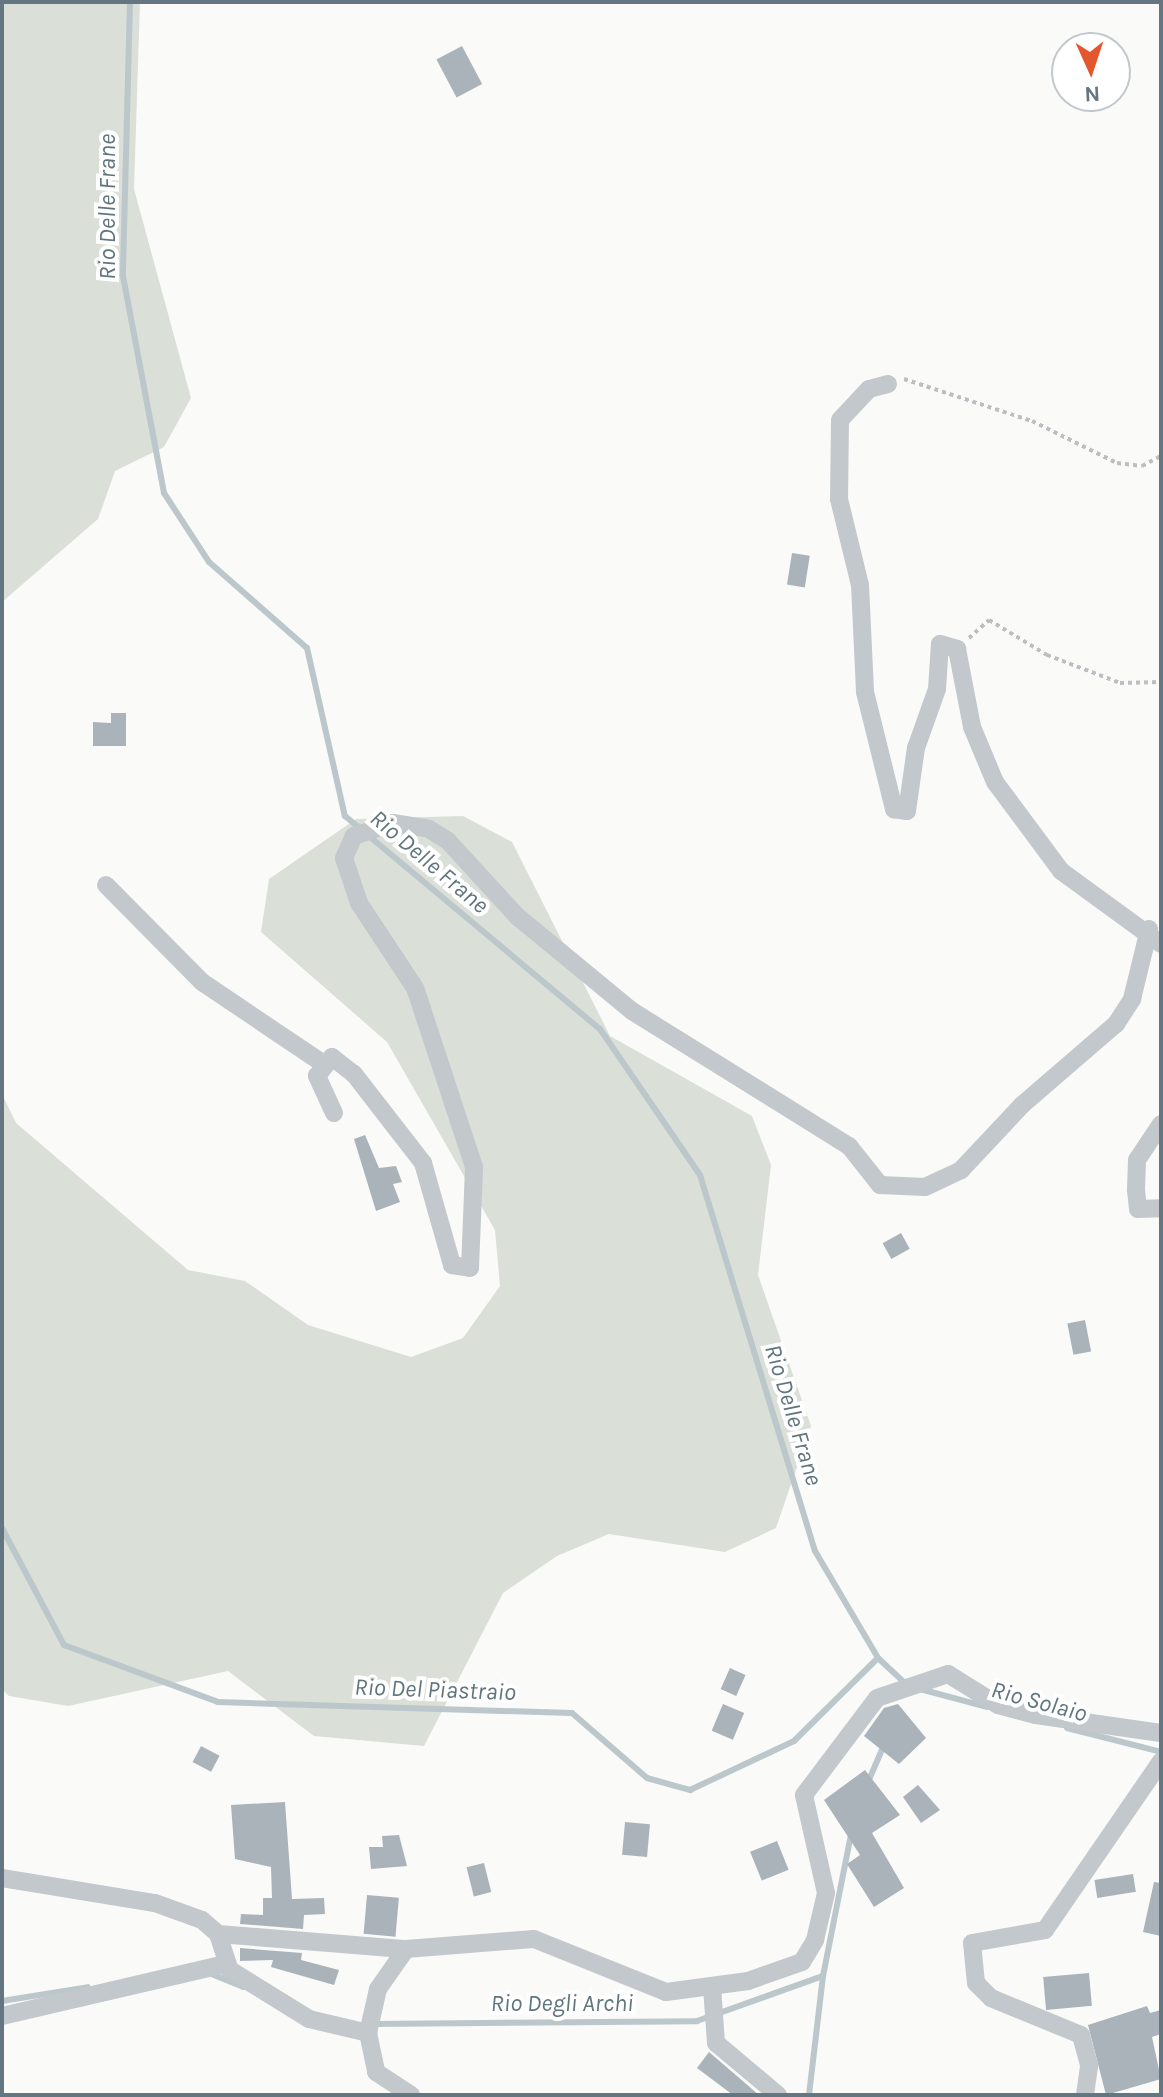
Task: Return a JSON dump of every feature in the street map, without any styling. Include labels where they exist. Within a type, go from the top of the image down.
[{"type":"street","points":[[334,1113],[317,1076],[322,1063],[332,1057],[354,1074],[423,1163],[452,1265],[461,1270],[470,1268],[475,1244],[474,1167],[415,988],[359,903],[344,858],[354,836],[393,823],[429,829],[518,917],[632,1011],[849,1146],[880,1185],[925,1187],[961,1170],[1022,1105],[1116,1024],[1132,999],[1155,937],[1061,871],[995,782],[972,727],[957,649],[940,644],[937,689],[916,748],[907,811],[894,809],[865,692],[860,585],[839,499],[840,420],[869,389],[888,384]]},
{"type":"street","points":[[106,885],[202,982],[322,1063]]},
{"type":"street","points":[[1161,1124],[1137,1160],[1136,1190],[1138,1209],[1161,1208]]},
{"type":"street","points":[[218,1934],[406,1949],[534,1939],[666,1992],[712,1987],[782,1972],[802,1962],[815,1940],[826,1893],[804,1795],[877,1698],[948,1674],[1023,1712],[1161,1733]]},
{"type":"street","points":[[1085,2095],[1089,2065],[1081,2035],[991,1998],[976,1983],[972,1943],[1045,1930],[1161,1761]]},
{"type":"street","points":[[2,1878],[155,1903],[202,1920],[218,1934],[226,1964],[309,2019],[368,2033]]},
{"type":"street","points":[[406,1949],[378,1989],[368,2033],[376,2072],[411,2095]]},
{"type":"street","points":[[2,2016],[226,1964]]},
{"type":"street","points":[[712,1987],[716,2043],[778,2095]]},
{"type":"path","points":[[888,384],[907,378],[964,395],[1117,463],[1142,466],[1161,456]]},
{"type":"path","points":[[957,649],[989,620],[1047,655],[1120,683],[1161,682]]},
{"type":"shaded area","points":[[2,2],[140,2],[134,189],[191,398],[164,447],[115,471],[98,519],[2,602]]},
{"type":"shaded area","points":[[463,816],[512,842],[610,1036],[752,1116],[771,1165],[758,1275],[811,1426],[776,1528],[725,1552],[609,1534],[557,1556],[503,1593],[424,1746],[314,1736],[228,1671],[68,1706],[9,1696],[2,1689],[2,1094],[16,1123],[188,1270],[245,1281],[308,1325],[411,1357],[463,1338],[500,1286],[495,1230],[387,1042],[261,932],[269,879],[356,819]]},
{"type":"building","points":[[462,46],[482,84],[457,98],[436,60]]},
{"type":"building","points":[[792,553],[810,556],[805,587],[787,585]]},
{"type":"building","points":[[111,713],[126,713],[126,746],[93,746],[93,722],[111,723]]},
{"type":"building","points":[[365,1135],[379,1168],[396,1166],[402,1182],[393,1184],[400,1202],[376,1211],[354,1139]]},
{"type":"building","points":[[901,1233],[910,1249],[891,1259],[883,1243]]},
{"type":"building","points":[[1085,1320],[1091,1351],[1073,1355],[1067,1323]]},
{"type":"building","points":[[730,1668],[746,1675],[736,1696],[721,1689]]},
{"type":"building","points":[[723,1704],[744,1713],[733,1740],[712,1731]]},
{"type":"building","points":[[898,1704],[926,1738],[899,1764],[864,1736],[884,1708]]},
{"type":"building","points":[[201,1746],[220,1756],[211,1772],[193,1762]]},
{"type":"building","points":[[865,1770],[900,1815],[872,1833],[904,1888],[874,1907],[847,1864],[860,1855],[824,1800]]},
{"type":"building","points":[[918,1785],[940,1810],[921,1823],[903,1797]]},
{"type":"building","points":[[285,1802],[292,1899],[324,1898],[325,1914],[304,1915],[303,1929],[240,1924],[241,1914],[263,1915],[263,1898],[272,1898],[271,1867],[235,1859],[231,1805]]},
{"type":"building","points":[[625,1822],[650,1824],[647,1857],[622,1855]]},
{"type":"building","points":[[399,1835],[407,1866],[371,1869],[369,1847],[383,1847],[382,1836]]},
{"type":"building","points":[[777,1841],[789,1870],[762,1881],[750,1852]]},
{"type":"building","points":[[484,1863],[491,1892],[474,1896],[467,1867]]},
{"type":"building","points":[[1133,1874],[1136,1892],[1097,1898],[1094,1880]]},
{"type":"building","points":[[1154,1882],[1161,1883],[1161,1936],[1143,1932]]},
{"type":"building","points":[[367,1895],[399,1898],[395,1937],[364,1934]]},
{"type":"building","points":[[240,1948],[302,1953],[301,1960],[339,1970],[334,1985],[271,1967],[273,1960],[240,1961]]},
{"type":"building","points":[[1089,1973],[1092,2006],[1046,2010],[1043,1977]]},
{"type":"building","points":[[1147,2006],[1150,2013],[1161,2010],[1161,2034],[1152,2037],[1161,2079],[1106,2095],[1088,2025]]},
{"type":"building","points":[[709,2052],[759,2095],[733,2095],[697,2068]]},
{"type":"waterway","name":"Rio Delle Frane","points":[[130,2],[123,276],[164,493],[209,562],[307,648],[345,816],[600,1029],[700,1175],[815,1551],[878,1658],[906,1684]]},
{"type":"waterway","name":"Rio Del Piastraio","points":[[2,1528],[64,1645],[218,1702],[572,1713],[647,1778],[690,1790],[794,1741],[878,1658]]},
{"type":"waterway","name":"Rio Solaio","points":[[920,1689],[987,1707]]},
{"type":"waterway","name":"Rio Solaio","points":[[1067,1728],[1161,1752]]},
{"type":"waterway","name":"Rio Degli Archi","points":[[868,1782],[884,1745]]},
{"type":"waterway","name":"Rio Degli Archi","points":[[374,2024],[697,2021],[823,1976],[851,1834]]},
{"type":"waterway","name":"Rio Degli Archi","points":[[209,1973],[243,1987]]},
{"type":"waterway","points":[[809,2095],[823,1976]]},
{"type":"waterway","name":"Rio Degli Archi","points":[[2,2001],[88,1987]]}]
